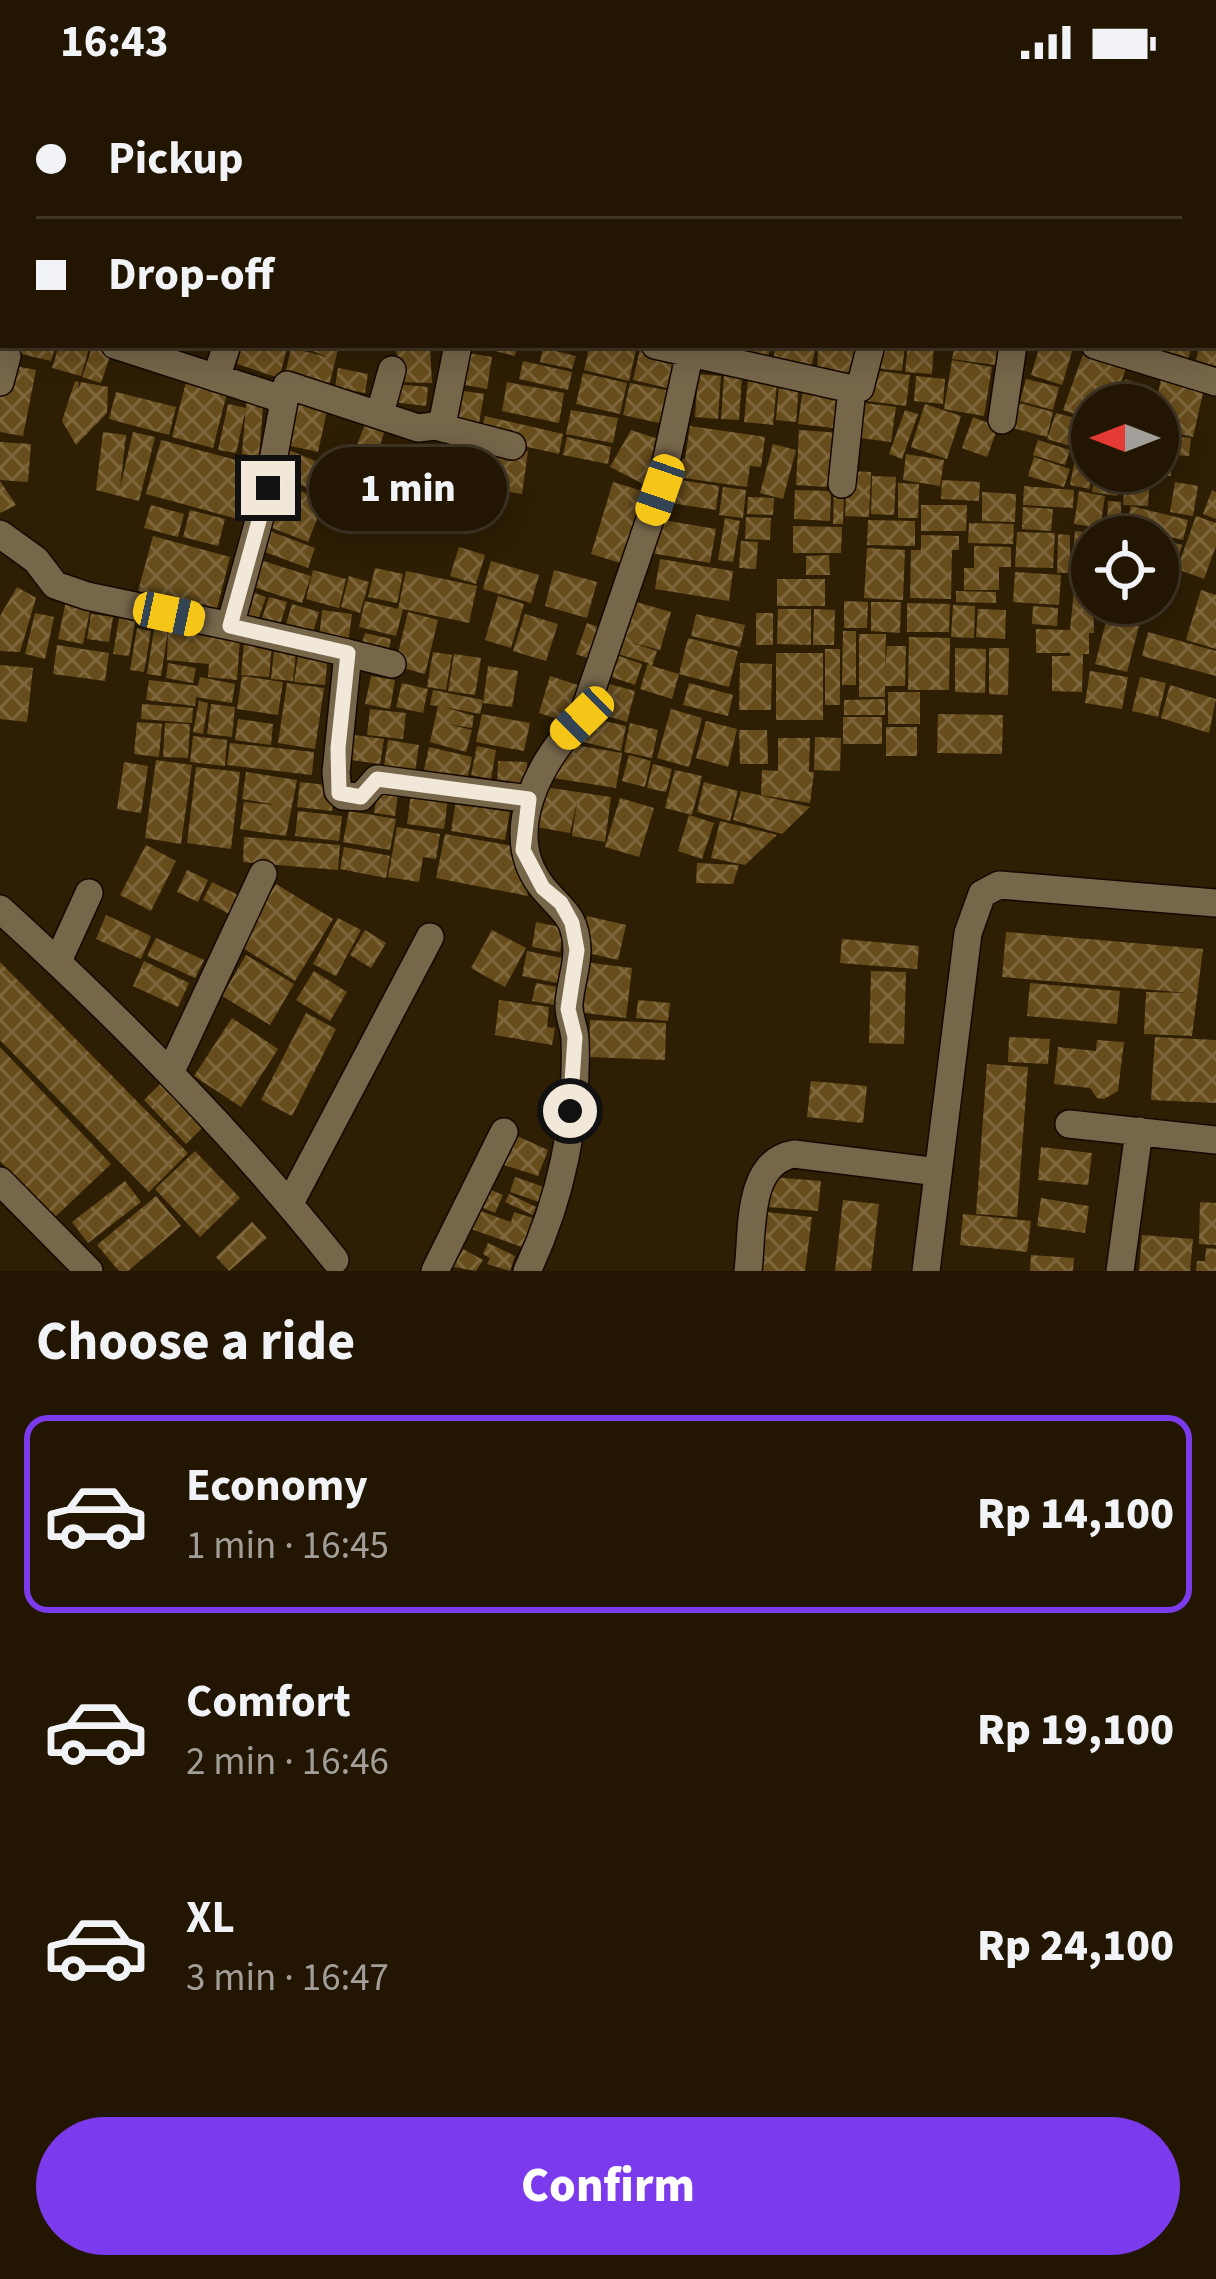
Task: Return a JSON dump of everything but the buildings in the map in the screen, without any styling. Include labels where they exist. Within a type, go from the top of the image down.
[{"type":"street","points":[[124,348],[282,399]]},
{"type":"street","points":[[216,378],[226,348]]},
{"type":"street","points":[[435,426],[443,420],[457,348]]},
{"type":"street","points":[[670,348],[852,389],[860,388],[864,380],[870,348]]},
{"type":"street","points":[[1002,420],[1013,348]]},
{"type":"street","points":[[1105,348],[1216,382]]},
{"type":"street","points":[[527,1271],[549,1225],[567,1152],[575,1037],[568,1009],[577,950],[572,923],[561,903],[543,888],[523,850],[529,799],[564,735],[582,718],[660,490],[690,352]]},
{"type":"street","points":[[380,413],[392,370]]},
{"type":"street","points":[[230,626],[268,488],[284,389],[292,384],[418,428],[435,426],[512,446]]},
{"type":"street","points":[[842,484],[852,389]]},
{"type":"street","points":[[0,534],[36,560],[56,585],[87,596],[392,664]]},
{"type":"street","points":[[348,653],[338,748],[339,793],[361,797],[377,779],[529,799]]},
{"type":"street","points":[[171,1071],[263,874]]},
{"type":"street","points":[[926,1271],[968,933],[982,894],[999,885],[1216,903]]},
{"type":"street","points":[[58,962],[88,893]]},
{"type":"street","points":[[0,909],[171,1071],[335,1260]]},
{"type":"street","points":[[290,1203],[430,937]]},
{"type":"street","points":[[1069,1124],[1216,1140]]},
{"type":"street","points":[[1120,1271],[1139,1131]]},
{"type":"street","points":[[435,1271],[504,1132]]},
{"type":"street","points":[[748,1271],[760,1176],[777,1156],[794,1154],[938,1172]]},
{"type":"street","points":[[0,1181],[89,1271]]},
{"type":"route","points":[[268,488],[230,626],[348,653],[338,748],[339,793],[361,797],[377,779],[529,799],[523,850],[543,888],[561,903],[572,923],[577,950],[568,1009],[575,1037],[570,1111]]}]
